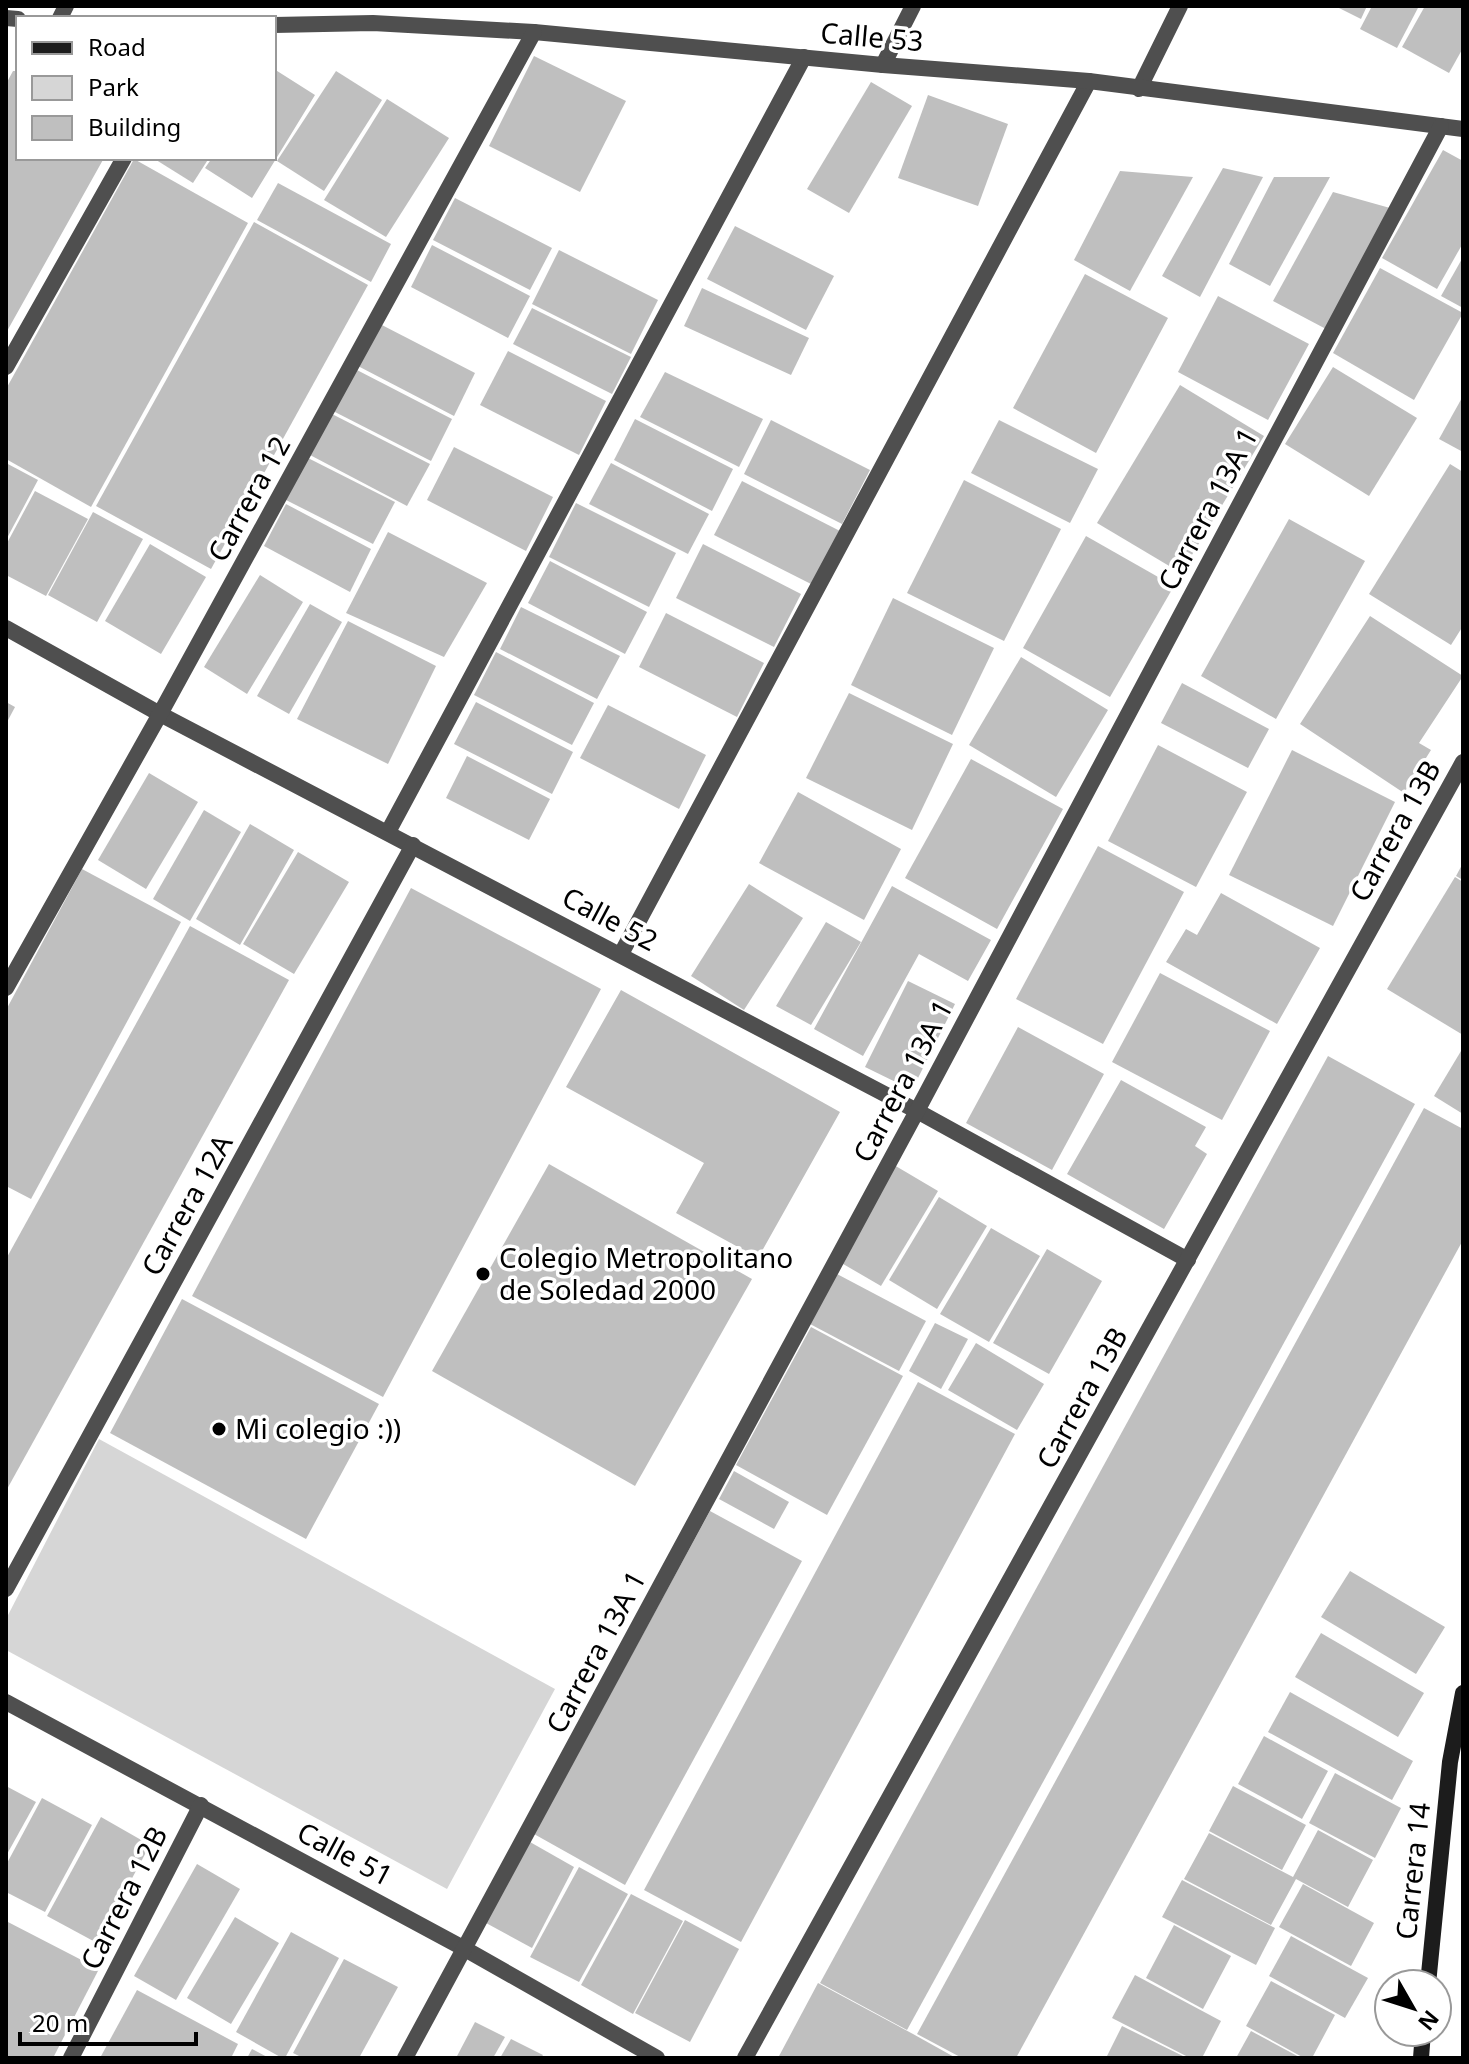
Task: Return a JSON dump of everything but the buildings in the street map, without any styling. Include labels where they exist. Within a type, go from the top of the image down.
[{"type":"main road","name":"Carrera 14","points":[[1430,1968],[1463,1693]]},
{"type":"street","points":[[373,23],[381,6]]},
{"type":"street","points":[[883,65],[913,6]]},
{"type":"street","points":[[1139,89],[1180,6]]},
{"type":"street","name":"Calle 53","points":[[276,25],[373,23],[534,32],[1089,81],[1463,129]]},
{"type":"street","name":"Carrera 12","points":[[6,988],[534,32]]},
{"type":"street","points":[[388,832],[804,57]]},
{"type":"street","points":[[621,954],[1089,81]]},
{"type":"street","name":"Carrera 13A 1","points":[[405,2058],[917,1111],[1441,126]]},
{"type":"street","points":[[6,367],[123,160]]},
{"type":"street","name":"Calle 52","points":[[6,628],[160,714],[917,1111],[1188,1260]]},
{"type":"street","name":"Carrera 13B","points":[[745,2058],[1463,762]]},
{"type":"street","name":"Carrera 12A","points":[[6,1589],[413,845]]},
{"type":"street","name":"Calle 51","points":[[6,1702],[465,1949],[657,2058]]},
{"type":"street","name":"Carrera 12B","points":[[71,2058],[201,1805]]},
{"type":"green space","points":[[99,1439],[555,1689],[447,1889],[6,1650],[6,1619]]},
{"type":"place","name":"Colegio Metropolitano de Soledad 2000","points":[[483,1274]]},
{"type":"place","name":"Mi colegio :))","points":[[219,1429]]}]
